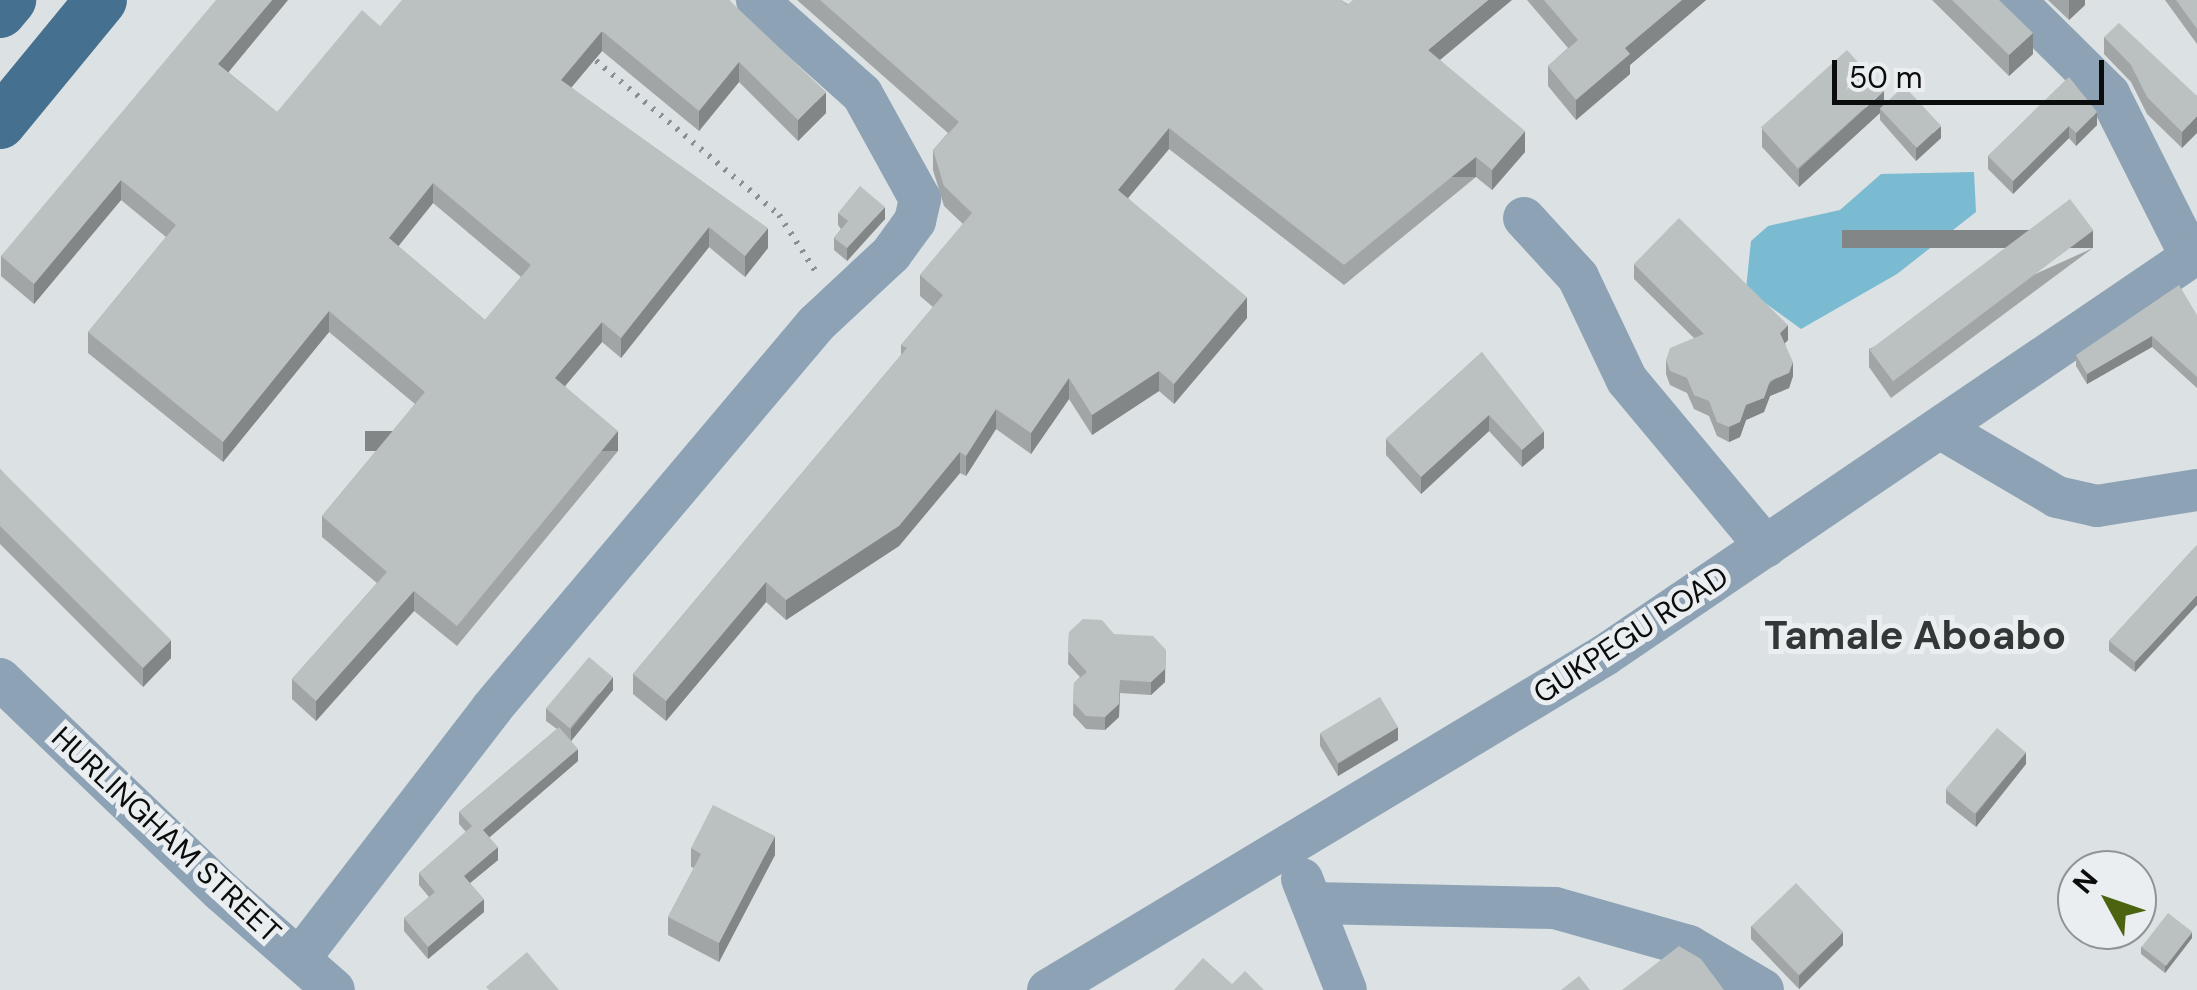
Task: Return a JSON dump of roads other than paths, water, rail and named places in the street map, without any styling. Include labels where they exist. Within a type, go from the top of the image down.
[{"type":"main road","points":[[0,12],[10,0]]},
{"type":"main road","points":[[0,123],[101,0]]},
{"type":"street","points":[[299,958],[404,814],[834,305],[891,254],[915,221],[920,199],[862,94],[757,0]]},
{"type":"street","points":[[2014,0],[2109,94],[2194,255]]},
{"type":"street","points":[[1524,218],[1578,277],[1627,380],[1766,548]]},
{"type":"street","name":"GUKPEGU ROAD","points":[[1048,990],[1588,666],[1943,430],[2194,255]]},
{"type":"street","points":[[1943,430],[2057,496],[2097,506],[2197,490]]},
{"type":"street","name":"HURLINGHAM STREET","points":[[0,679],[334,990]]},
{"type":"street","points":[[1290,846],[1346,990]]},
{"type":"street","points":[[1312,903],[1555,908],[1689,946],[1763,990]]},
{"type":"district","name":"Tamale Aboabo","points":[[1915,635]]}]
